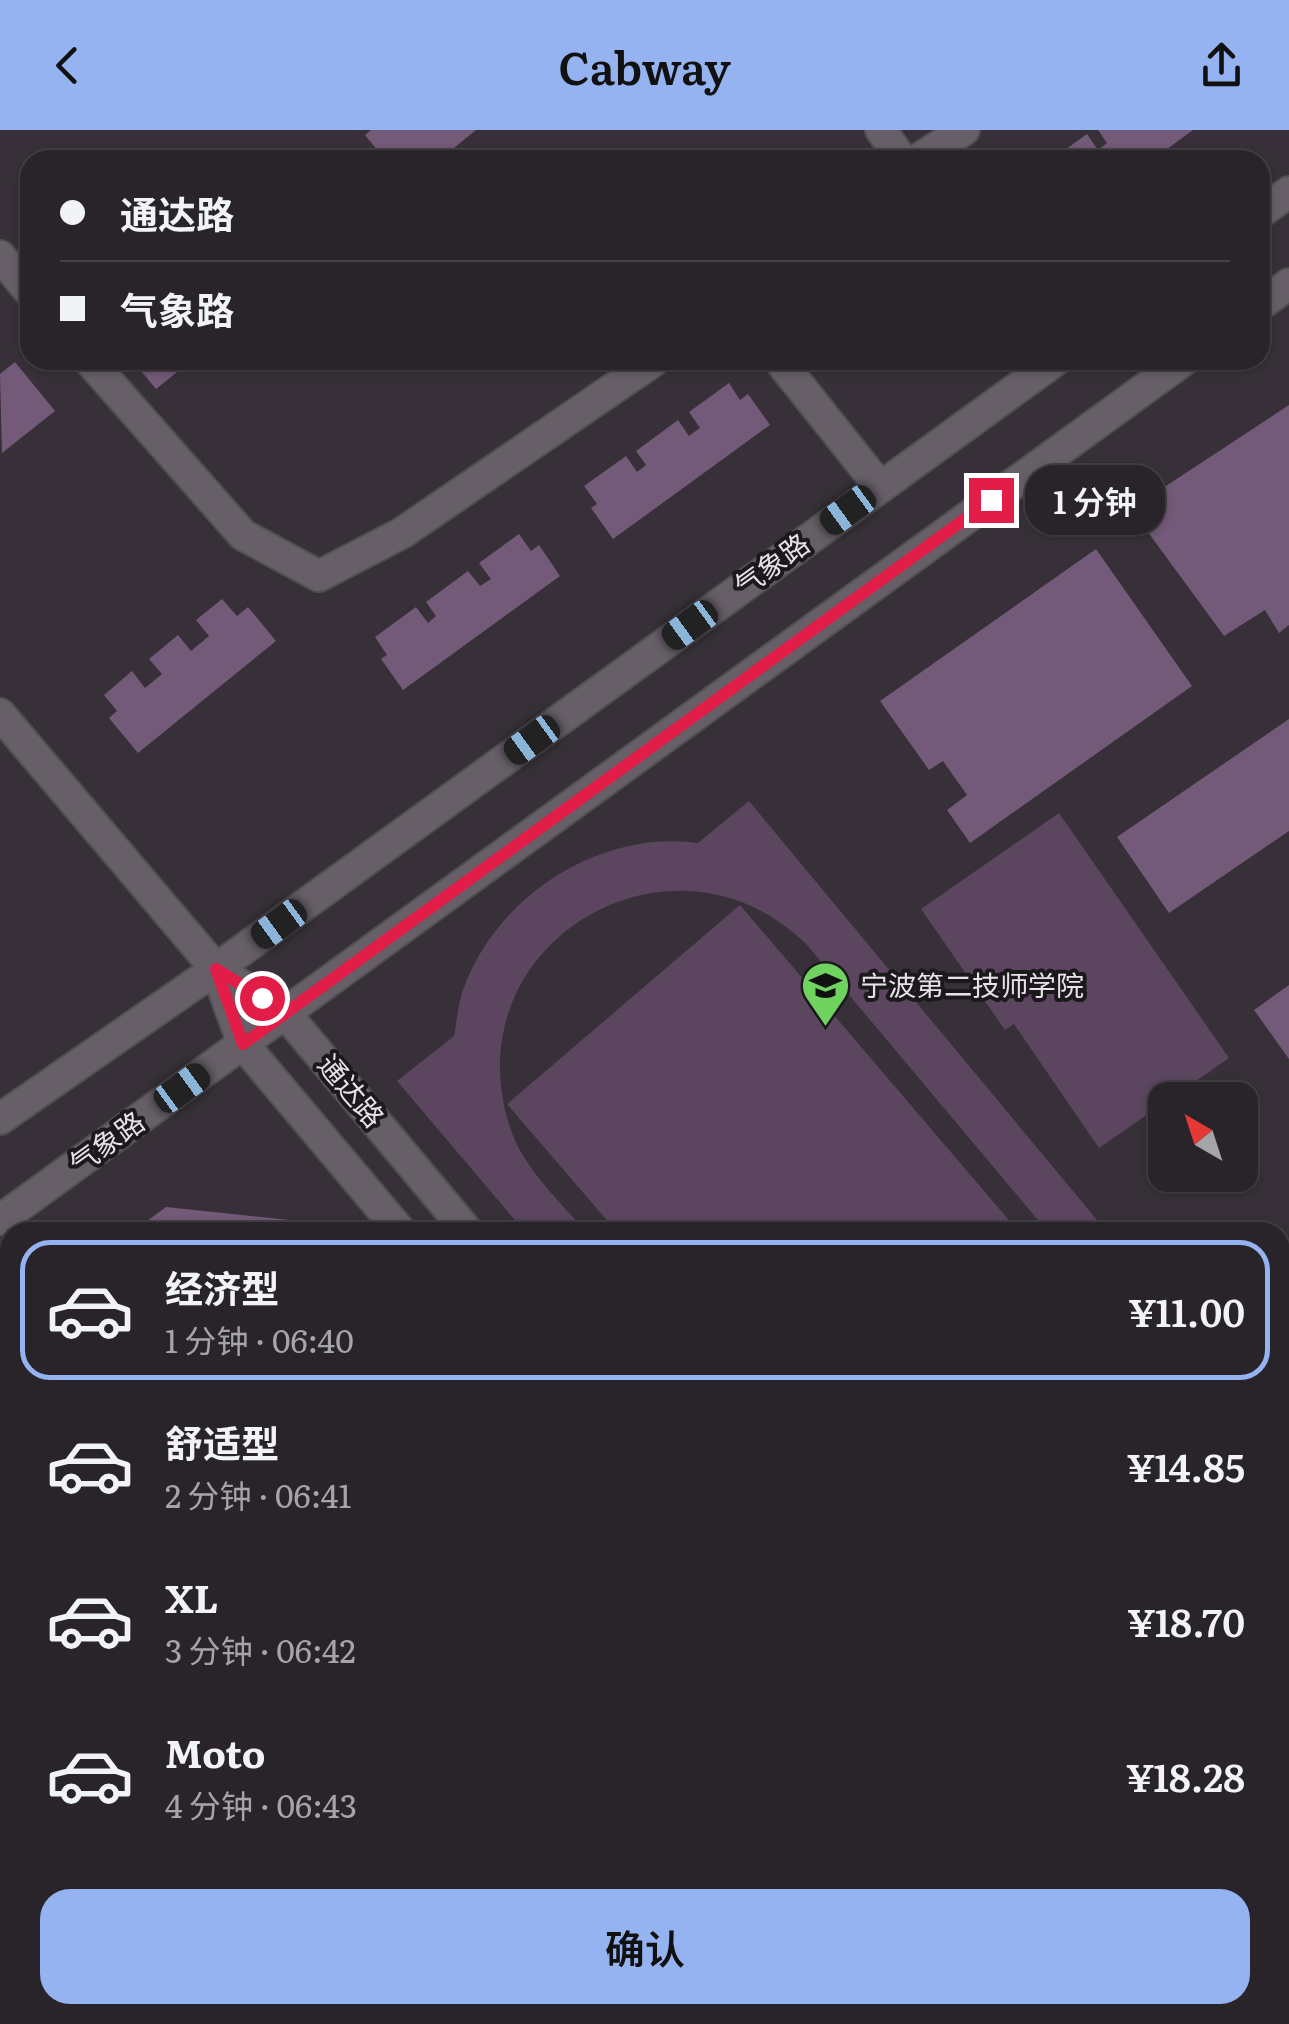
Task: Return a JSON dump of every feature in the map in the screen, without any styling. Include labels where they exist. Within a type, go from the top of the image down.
[{"type":"street","points":[[933,150],[964,130]]},
{"type":"street","points":[[0,256],[20,280]]},
{"type":"street","points":[[99,370],[243,535],[319,576],[402,533],[640,370]]},
{"type":"street","points":[[787,370],[880,487]]},
{"type":"street","name":"气象路","points":[[0,1119],[216,969],[1042,370]]},
{"type":"street","name":"气象路","points":[[0,1220],[1170,370]]},
{"type":"street","name":"通达路","points":[[0,714],[216,969],[285,1012],[460,1222]]},
{"type":"street","name":"通达路","points":[[216,969],[243,1044],[393,1222]]},
{"type":"green space","points":[[749,801],[1099,1222],[1040,1222],[808,946],[755,908],[698,892],[641,895],[589,916],[545,951],[514,999],[500,1056],[508,1121],[530,1166],[577,1222],[517,1222],[397,1081],[454,1036],[461,995],[479,956],[500,925],[526,898],[589,859],[625,847],[661,841],[698,843]]},
{"type":"green space","points":[[1059,813],[1229,1058],[1194,1082],[1148,1082],[1148,1114],[1099,1148],[1014,1024],[1005,1030],[921,909]]},
{"type":"green space","points":[[740,905],[1010,1222],[608,1222],[507,1104]]},
{"type":"building","points":[[371,130],[476,130],[451,150],[377,150],[365,135]]},
{"type":"building","points":[[1098,130],[1193,130],[1166,150],[1098,150],[1107,143]]},
{"type":"building","points":[[1087,134],[1098,150],[1065,150]]},
{"type":"building","points":[[15,362],[55,411],[2,453],[0,374]]},
{"type":"building","points":[[140,370],[180,370],[156,389]]},
{"type":"building","points":[[729,383],[740,400],[748,394],[770,425],[613,539],[591,508],[597,504],[584,486],[626,456],[637,472],[646,465],[636,451],[678,420],[689,436],[700,428],[689,412]]},
{"type":"building","points":[[1289,405],[1289,625],[1279,633],[1265,610],[1224,636],[1131,509]]},
{"type":"building","points":[[519,534],[531,551],[539,545],[560,576],[403,690],[381,659],[387,655],[375,637],[416,607],[428,623],[436,616],[426,602],[468,571],[480,586],[491,579],[479,563]]},
{"type":"building","points":[[1096,549],[1192,686],[970,843],[947,810],[967,795],[943,761],[929,770],[880,701]]},
{"type":"building","points":[[222,599],[237,616],[248,607],[276,641],[138,753],[109,718],[117,711],[104,695],[132,671],[145,688],[162,674],[149,659],[178,635],[191,651],[209,636],[196,620]]},
{"type":"building","points":[[1289,719],[1289,831],[1169,913],[1117,837]]},
{"type":"building","points":[[1289,985],[1289,1059],[1254,1010]]},
{"type":"building","points":[[166,1207],[309,1222],[146,1222]]},
{"type":"place","name":"宁波第二技师学院","points":[[825,1028]]},
{"type":"route","points":[[262,998],[216,969],[243,1044],[991,500]]}]
